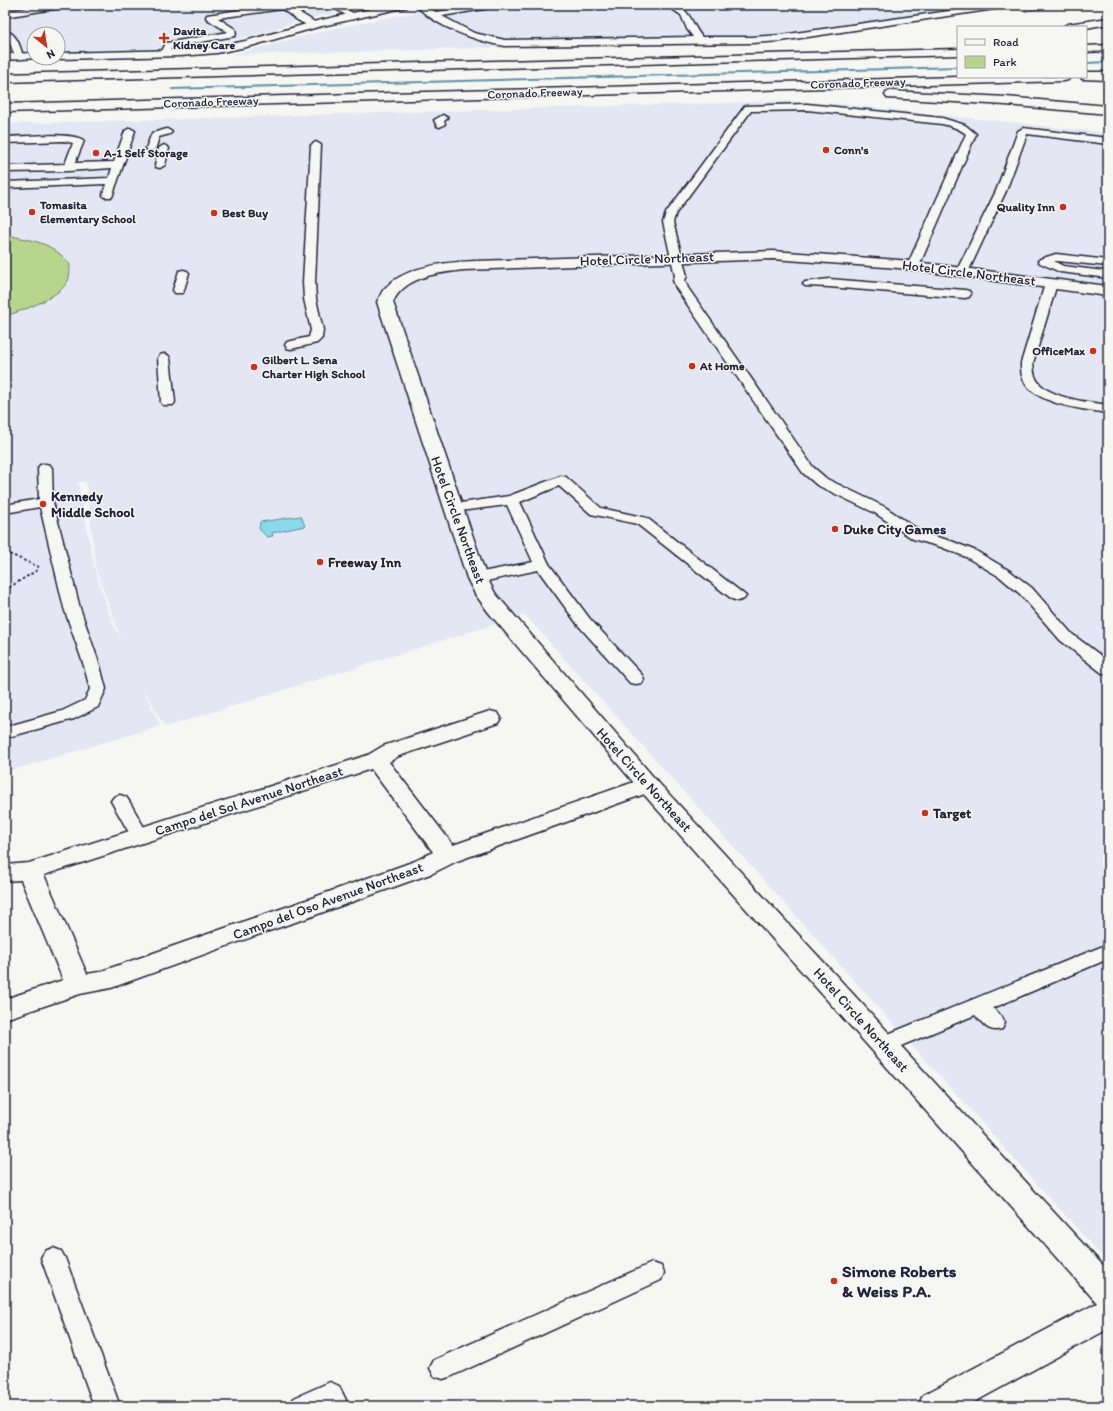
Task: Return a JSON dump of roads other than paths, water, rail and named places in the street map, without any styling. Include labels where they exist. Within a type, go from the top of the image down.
[{"type":"main road","points":[[66,56],[199,52],[232,47],[314,24],[403,5]]},
{"type":"main road","points":[[1075,26],[1108,21]]},
{"type":"main road","points":[[431,66],[795,51],[943,41]]},
{"type":"main road","points":[[1087,49],[1108,48]]},
{"type":"main road","name":"Coronado Freeway","points":[[5,78],[957,52]]},
{"type":"main road","points":[[5,57],[26,56]]},
{"type":"main road","points":[[1087,76],[1108,76]]},
{"type":"main road","name":"Coronado Freeway","points":[[5,108],[1030,78]]},
{"type":"main road","points":[[422,96],[506,99],[774,94],[873,95],[1000,101],[1108,110]]},
{"type":"main road","name":"Hotel Circle Northeast","points":[[1108,291],[913,266],[817,256],[773,255],[483,264],[449,267],[415,276],[398,285],[389,293],[385,302],[452,508],[477,578],[485,594],[508,624],[648,785],[1108,1293]]},
{"type":"main road","name":"Campo del Sol Avenue Northeast","points":[[5,873],[30,871],[140,836],[376,760],[391,752],[490,718]]},
{"type":"main road","points":[[376,760],[448,854]]},
{"type":"main road","name":"Campo del Oso Avenue Northeast","points":[[5,1009],[78,985],[102,981],[424,867],[448,854],[648,785]]},
{"type":"main road","points":[[30,871],[78,985]]},
{"type":"main road","points":[[935,1406],[1108,1313]]},
{"type":"lane","points":[[5,14],[66,5]]},
{"type":"lane","points":[[165,53],[169,45],[232,34],[232,31],[210,17],[282,5],[299,18],[314,24]]},
{"type":"lane","points":[[333,5],[354,16]]},
{"type":"lane","points":[[420,5],[454,27],[488,42],[505,43],[752,40],[781,38],[1008,5]]},
{"type":"lane","points":[[434,15],[496,5]]},
{"type":"lane","points":[[670,5],[685,14],[691,29],[699,40]]},
{"type":"lane","points":[[5,33],[13,40],[19,56]]},
{"type":"lane","points":[[913,266],[971,134],[969,131],[961,127],[942,121],[794,106],[748,108],[669,217],[668,227],[681,276],[679,280],[682,288],[808,470],[822,482],[880,510],[918,536],[946,544],[971,554],[1005,574],[1026,591],[1066,637],[1108,669]]},
{"type":"lane","points":[[108,195],[130,131]]},
{"type":"lane","points":[[962,272],[1001,191],[1023,131],[1108,141]]},
{"type":"lane","points":[[151,148],[155,135],[167,132]]},
{"type":"lane","points":[[5,140],[64,138],[79,141],[68,168]]},
{"type":"lane","points":[[291,345],[313,340],[316,338],[317,330],[308,282],[316,145]]},
{"type":"lane","points":[[160,165],[164,148]]},
{"type":"lane","points":[[5,170],[118,165]]},
{"type":"lane","points":[[5,185],[113,181]]},
{"type":"lane","points":[[1108,263],[1056,256],[1044,261],[1060,269],[1104,275],[1108,274]]},
{"type":"lane","points":[[179,290],[182,273]]},
{"type":"lane","points":[[809,284],[829,283],[965,294]]},
{"type":"lane","points":[[1051,284],[1027,363],[1026,371],[1029,380],[1038,389],[1052,396],[1077,404],[1108,409]]},
{"type":"lane","points":[[164,358],[168,402]]},
{"type":"lane","points":[[5,733],[68,715],[92,703],[98,689],[92,666],[72,608],[46,502],[45,468]]},
{"type":"lane","points":[[452,508],[512,500],[561,480],[596,511],[642,521],[738,596]]},
{"type":"lane","points":[[512,500],[542,565],[584,622],[636,679]]},
{"type":"lane","points":[[5,509],[46,502]]},
{"type":"lane","points":[[477,578],[542,565]]},
{"type":"lane","points":[[120,801],[140,836]]},
{"type":"lane","points":[[884,1045],[1108,951]]},
{"type":"lane","points":[[978,1006],[995,1023]]},
{"type":"lane","points":[[53,1258],[107,1406]]},
{"type":"lane","points":[[443,1368],[652,1273]]},
{"type":"lane","points":[[303,1406],[330,1394],[336,1406]]},
{"type":"water","points":[[301,516],[305,526],[272,533],[273,536],[267,537],[259,529],[260,522]]},
{"type":"waterway","points":[[1087,63],[1108,62]]},
{"type":"waterway","points":[[172,89],[957,67]]},
{"type":"place","name":"Davita Kidney Care","points":[[164,38]]},
{"type":"place","name":"Conn's","points":[[826,150]]},
{"type":"place","name":"A-1 Self Storage","points":[[96,153]]},
{"type":"place","name":"Quality Inn","points":[[1063,207]]},
{"type":"place","name":"Tomasita Elementary School","points":[[32,212]]},
{"type":"place","name":"Best Buy","points":[[214,213]]},
{"type":"place","name":"OfficeMax","points":[[1093,351]]},
{"type":"place","name":"At Home","points":[[692,366]]},
{"type":"place","name":"Gilbert L. Sena Charter High School","points":[[254,367]]},
{"type":"place","name":"Kennedy Middle School","points":[[43,504]]},
{"type":"place","name":"Duke City Games","points":[[835,529]]},
{"type":"place","name":"Freeway Inn","points":[[320,562]]},
{"type":"place","name":"Target","points":[[925,813]]},
{"type":"place","name":"Simone Roberts & Weiss P.A.","points":[[834,1281]]}]
